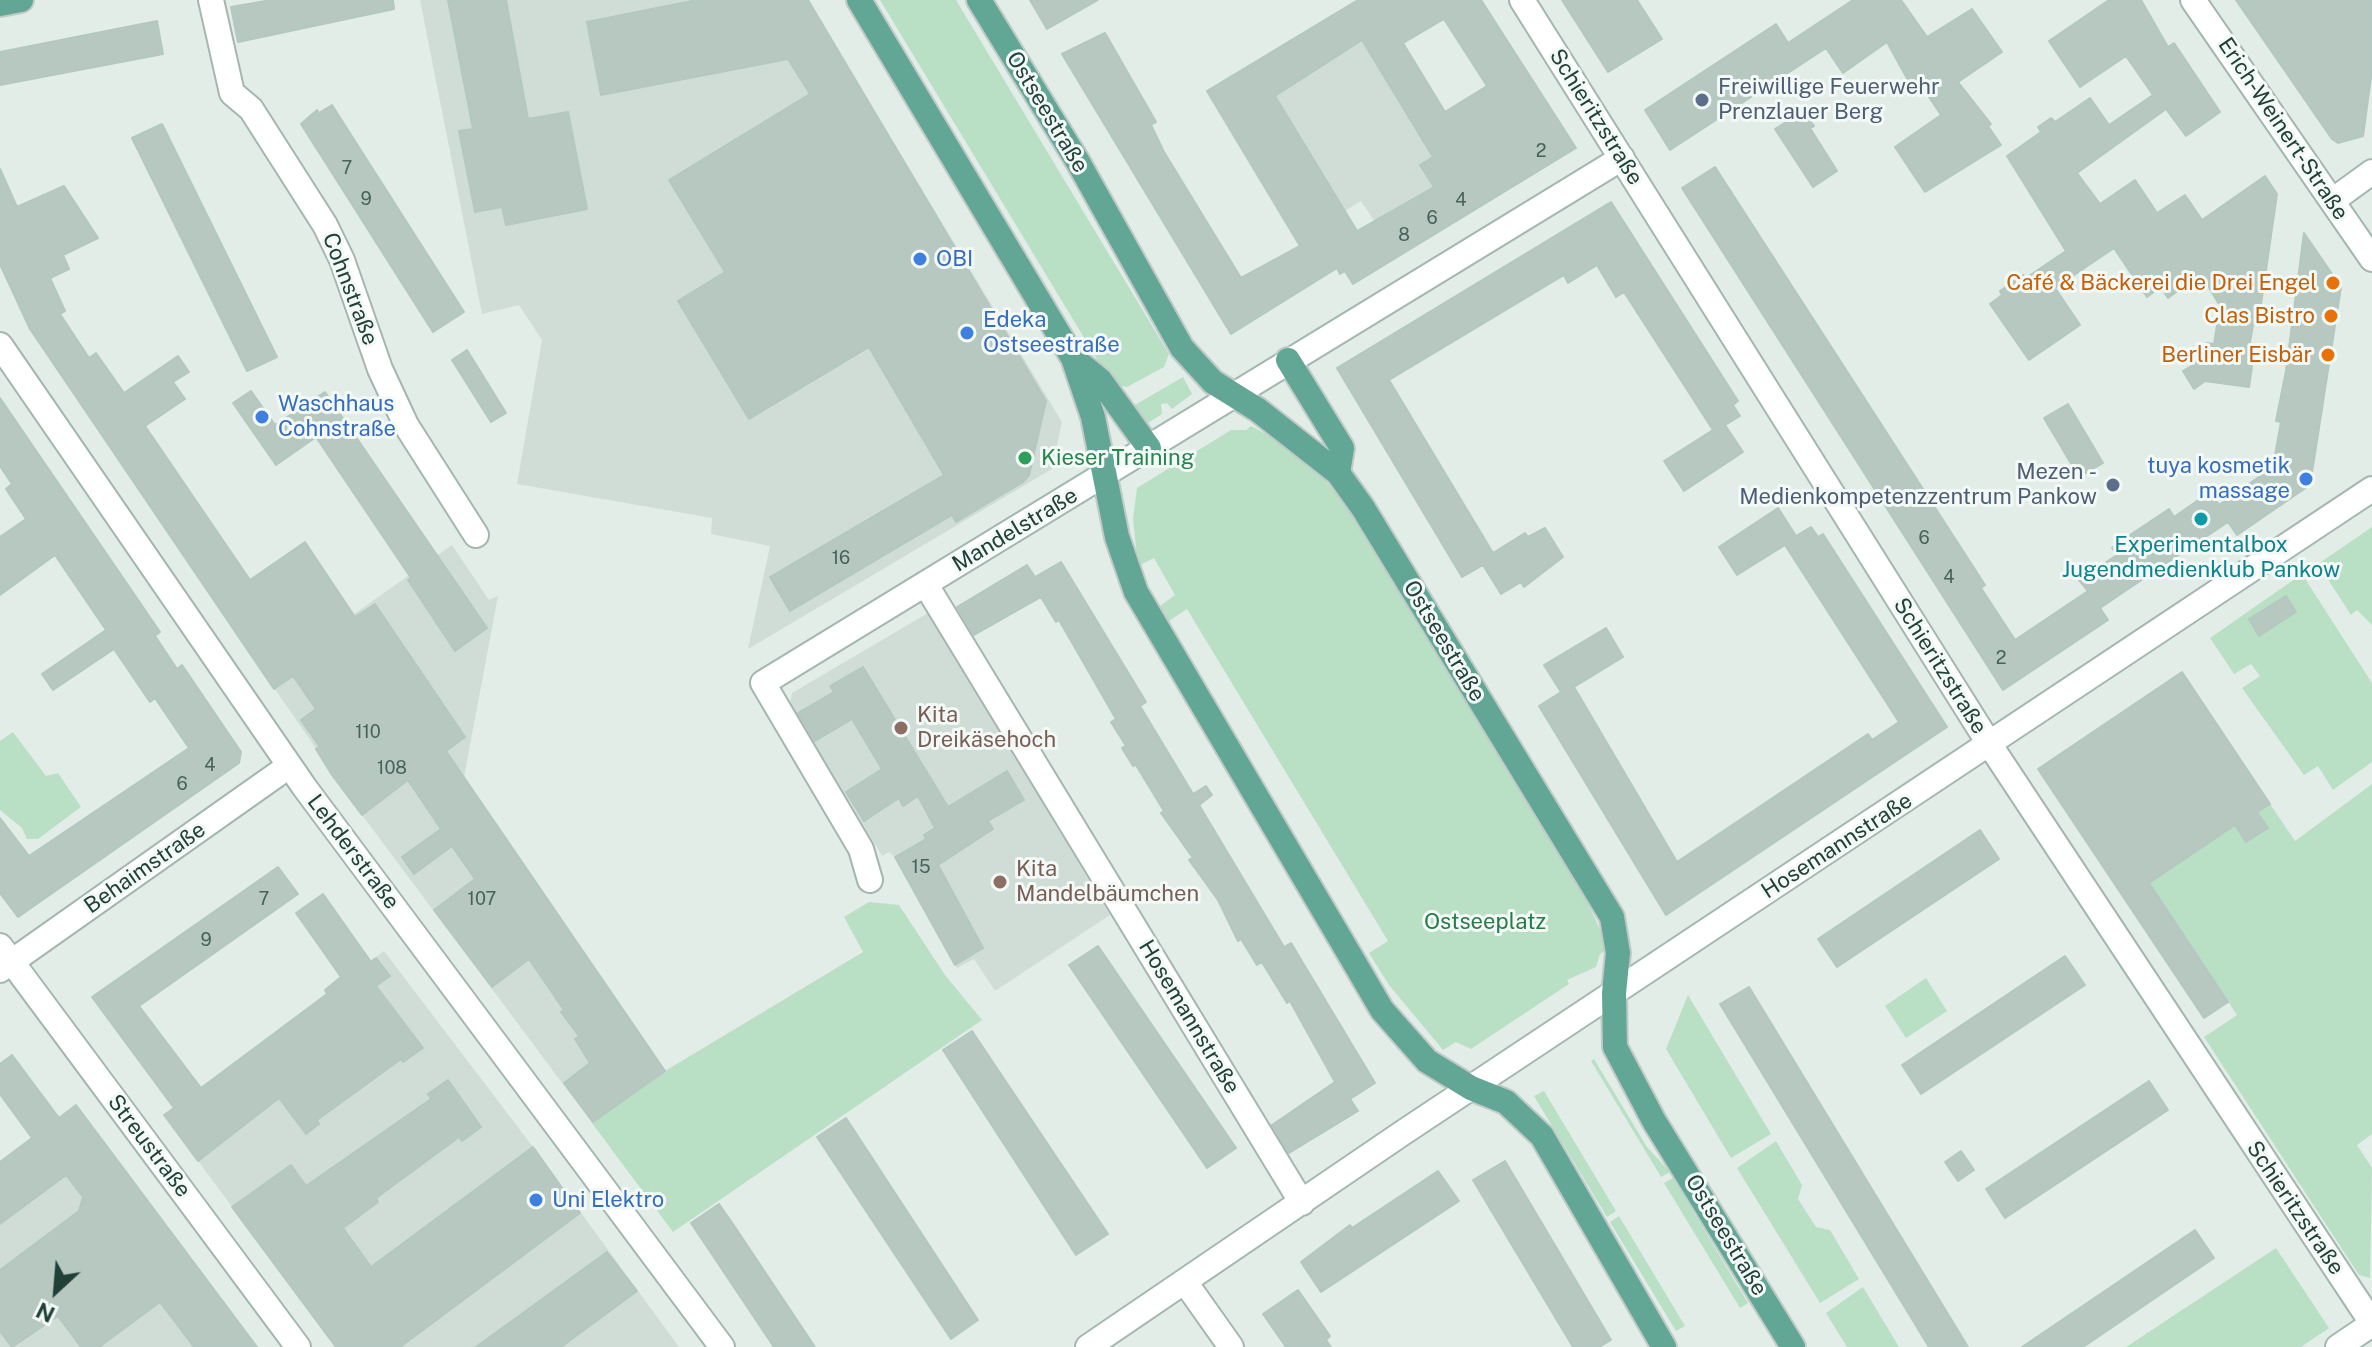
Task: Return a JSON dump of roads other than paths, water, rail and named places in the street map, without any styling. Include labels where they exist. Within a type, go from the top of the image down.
[{"type":"main road","points":[[0,4],[21,0]]},
{"type":"main road","points":[[859,0],[1073,358],[1093,417],[1117,537],[1136,592],[1375,998],[1407,1042],[1427,1061],[1471,1088],[1506,1102],[1542,1136],[1664,1347]]},
{"type":"main road","name":"Ostseestraße","points":[[979,0],[1078,162],[1182,348],[1213,382],[1258,410],[1338,473],[1363,508],[1612,917],[1618,953],[1614,993],[1615,1047],[1654,1121],[1793,1347]]},
{"type":"main road","points":[[1073,358],[1100,380],[1149,448]]},
{"type":"main road","points":[[1288,360],[1342,448],[1338,473]]},
{"type":"street","name":"Cohnstraße","points":[[211,0],[232,93],[251,109],[325,225],[342,260],[380,369],[406,425],[476,535]]},
{"type":"street","name":"Schieritzstraße","points":[[1522,0],[1990,745],[2372,1324]]},
{"type":"street","name":"Erich-Weinert-Straße","points":[[2193,0],[2372,259]]},
{"type":"street","name":"Mandelstraße","points":[[870,880],[861,849],[763,683],[1105,476],[1231,394],[1622,158]]},
{"type":"street","points":[[2332,201],[2372,172]]},
{"type":"street","name":"Lehderstraße","points":[[1,350],[289,766],[722,1347]]},
{"type":"street","name":"Hosemannstraße","points":[[1088,1347],[1471,1088],[2372,489]]},
{"type":"street","name":"Hosemannstraße","points":[[926,585],[1302,1203]]},
{"type":"street","name":"Behaimstraße","points":[[4,959],[289,766]]},
{"type":"street","name":"Streustraße","points":[[4,959],[298,1347]]},
{"type":"street","points":[[1185,1282],[1231,1347]]},
{"type":"street","points":[[2338,1347],[2372,1324]]},
{"type":"place","name":"Freiwillige Feuerwehr Prenzlauer Berg","points":[[1702,100]]},
{"type":"place","name":"OBI","points":[[920,259]]},
{"type":"place","name":"Café & Bäckerei die Drei Engel","points":[[2333,283]]},
{"type":"place","name":"Clas Bistro","points":[[2331,316]]},
{"type":"place","name":"Edeka Ostseestraße","points":[[967,333]]},
{"type":"place","name":"Berliner Eisbär","points":[[2328,355]]},
{"type":"place","name":"Waschhaus Cohnstraße","points":[[262,417]]},
{"type":"place","name":"Kieser Training","points":[[1025,458]]},
{"type":"place","name":"tuya kosmetik massage","points":[[2306,479]]},
{"type":"place","name":"Mezen - Medienkompetenzzentrum Pankow","points":[[2113,485]]},
{"type":"place","name":"Experimentalbox Jugendmedienklub Pankow","points":[[2201,519]]},
{"type":"place","name":"Kita Dreikäsehoch","points":[[901,728]]},
{"type":"place","name":"Kita Mandelbäumchen","points":[[1000,882]]},
{"type":"place","name":"Uni Elektro","points":[[536,1200]]},
{"type":"park label","name":"Ostseeplatz","points":[[1485,922]]}]
